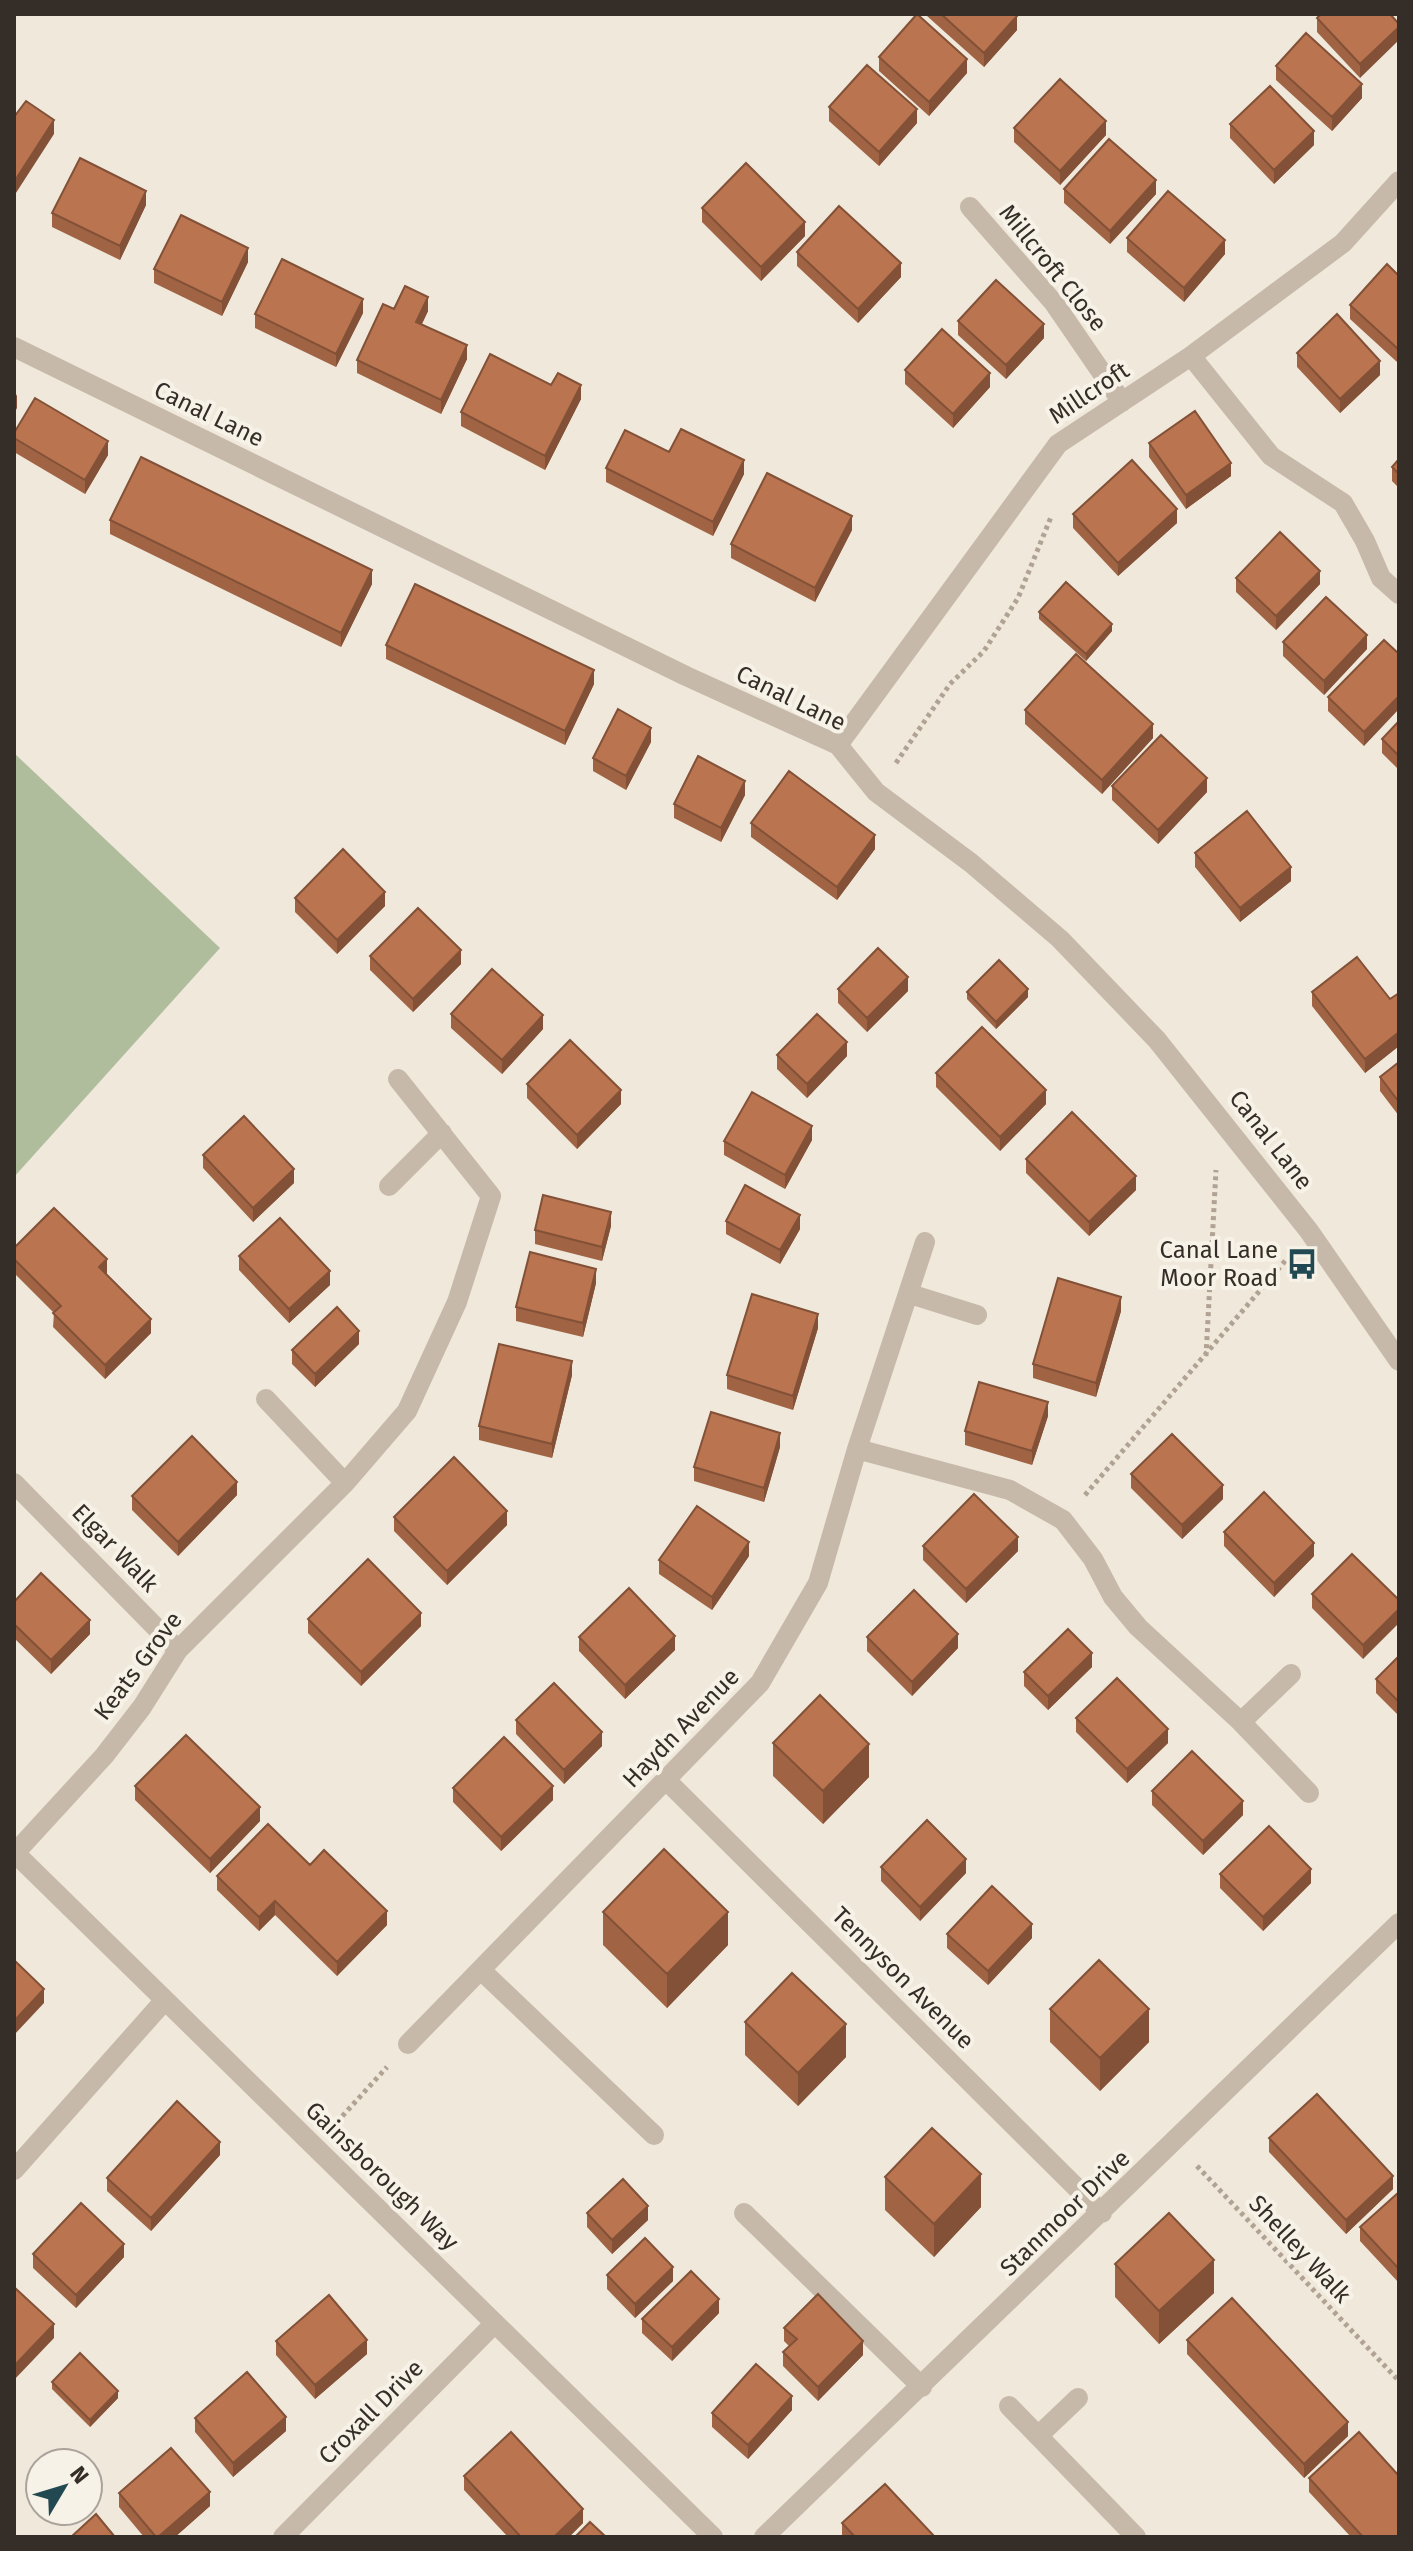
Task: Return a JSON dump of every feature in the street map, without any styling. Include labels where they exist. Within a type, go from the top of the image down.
[{"type":"street","name":"Millcroft","points":[[838,745],[1058,444],[1191,356],[1343,243],[1399,181]]},
{"type":"street","name":"Millcroft Close","points":[[970,207],[1054,303],[1122,402]]},
{"type":"street","name":"Canal Lane","points":[[14,347],[686,676],[838,745],[876,792],[971,863],[1060,939],[1157,1040],[1309,1231],[1399,1361]]},
{"type":"street","points":[[1191,356],[1271,456],[1343,503],[1381,578],[1399,594]]},
{"type":"street","name":"Keats Grove","points":[[15,1852],[104,1756],[142,1707],[178,1650],[345,1483],[407,1411],[457,1302],[491,1196],[398,1079]]},
{"type":"street","points":[[389,1186],[442,1133]]},
{"type":"street","name":"Haydn Avenue","points":[[408,2044],[760,1683],[818,1583],[857,1449],[925,1242]]},
{"type":"street","points":[[910,1294],[977,1315]]},
{"type":"street","points":[[266,1399],[345,1483]]},
{"type":"street","points":[[857,1449],[1010,1490],[1063,1520],[1093,1559],[1113,1597],[1138,1627],[1241,1722],[1309,1793]]},
{"type":"street","name":"Elgar Walk","points":[[14,1483],[178,1650]]},
{"type":"street","points":[[1241,1722],[1291,1674]]},
{"type":"street","name":"Tennyson Avenue","points":[[667,1781],[1102,2213]]},
{"type":"street","name":"Gainsborough Way","points":[[15,1852],[713,2537]]},
{"type":"street","name":"Stanmoor Drive","points":[[764,2537],[1399,1923]]},
{"type":"street","points":[[482,1971],[654,2135]]},
{"type":"street","points":[[14,2170],[165,2000]]},
{"type":"street","points":[[744,2213],[922,2387]]},
{"type":"street","name":"Croxall Drive","points":[[283,2537],[495,2323]]},
{"type":"street","points":[[1038,2436],[1078,2398]]},
{"type":"street","points":[[1009,2406],[1136,2537]]},
{"type":"path","points":[[876,792],[950,684],[984,651],[1018,598],[1053,506]]},
{"type":"path","points":[[1206,1357],[1219,1116]]},
{"type":"path","points":[[1063,1520],[1206,1357],[1309,1231]]},
{"type":"path","points":[[314,2146],[408,2044]]},
{"type":"path","name":"Shelley Walk","points":[[1175,2142],[1399,2381]]},
{"type":"green space","points":[[14,753],[220,948],[14,1177]]},
{"type":"building","points":[[917,14],[967,59],[929,102],[879,57]]},
{"type":"building","points":[[941,14],[1015,14],[1017,16],[984,53]]},
{"type":"building","points":[[1321,14],[1390,14],[1399,27],[1360,64],[1317,18]]},
{"type":"building","points":[[1306,33],[1362,84],[1332,117],[1276,66]]},
{"type":"building","points":[[867,65],[917,109],[879,152],[829,107]]},
{"type":"building","points":[[1060,79],[1106,121],[1060,171],[1014,128]]},
{"type":"building","points":[[1270,86],[1314,131],[1274,170],[1230,124]]},
{"type":"building","points":[[26,101],[54,120],[14,182],[14,117]]},
{"type":"building","points":[[1109,139],[1156,180],[1110,231],[1064,189]]},
{"type":"building","points":[[80,158],[146,191],[120,246],[52,213]]},
{"type":"building","points":[[746,163],[805,222],[761,267],[702,208]]},
{"type":"building","points":[[1168,191],[1225,240],[1184,288],[1127,238]]},
{"type":"building","points":[[839,206],[901,263],[858,309],[797,252]]},
{"type":"building","points":[[181,215],[248,248],[222,302],[154,269]]},
{"type":"building","points":[[282,259],[363,299],[336,354],[255,314]]},
{"type":"building","points":[[1387,264],[1399,276],[1397,348],[1350,305]]},
{"type":"building","points":[[996,280],[1044,324],[1006,365],[958,321]]},
{"type":"building","points":[[405,286],[428,297],[416,322],[467,345],[441,400],[357,360],[383,304],[394,309]]},
{"type":"building","points":[[1337,314],[1380,361],[1340,399],[1297,353]]},
{"type":"building","points":[[942,329],[990,373],[953,414],[905,370]]},
{"type":"building","points":[[490,354],[551,385],[558,373],[581,385],[545,456],[461,412]]},
{"type":"building","points":[[35,398],[108,441],[85,480],[14,438]]},
{"type":"building","points":[[1195,411],[1231,463],[1186,495],[1149,443]]},
{"type":"building","points":[[681,429],[744,460],[713,522],[606,468],[625,430],[669,452]]},
{"type":"building","points":[[141,457],[372,570],[341,633],[110,520]]},
{"type":"building","points":[[1399,459],[1399,474],[1392,467]]},
{"type":"building","points":[[1132,460],[1177,509],[1118,563],[1073,514]]},
{"type":"building","points":[[767,473],[852,516],[815,588],[731,544]]},
{"type":"building","points":[[1280,532],[1320,571],[1276,616],[1236,578]]},
{"type":"building","points":[[1066,582],[1112,624],[1086,654],[1039,612]]},
{"type":"building","points":[[415,584],[594,670],[565,731],[386,645]]},
{"type":"building","points":[[1326,597],[1367,635],[1324,681],[1283,642]]},
{"type":"building","points":[[1384,640],[1399,654],[1399,696],[1364,732],[1328,697]]},
{"type":"building","points":[[1076,654],[1153,724],[1102,780],[1025,710]]},
{"type":"building","points":[[618,709],[651,728],[626,776],[593,758]]},
{"type":"building","points":[[1399,721],[1399,756],[1382,739]]},
{"type":"building","points":[[1161,735],[1207,778],[1158,830],[1112,786]]},
{"type":"building","points":[[698,756],[745,781],[721,828],[674,804]]},
{"type":"building","points":[[789,771],[875,835],[837,887],[751,823]]},
{"type":"building","points":[[1247,811],[1291,867],[1240,908],[1195,853]]},
{"type":"building","points":[[343,849],[385,892],[337,940],[295,898]]},
{"type":"building","points":[[418,908],[461,950],[413,999],[370,956]]},
{"type":"building","points":[[878,948],[908,977],[867,1018],[838,989]]},
{"type":"building","points":[[1357,957],[1390,999],[1399,993],[1399,1032],[1365,1059],[1312,992]]},
{"type":"building","points":[[999,960],[1028,989],[996,1022],[967,992]]},
{"type":"building","points":[[492,969],[543,1015],[502,1060],[451,1014]]},
{"type":"building","points":[[817,1014],[847,1042],[807,1084],[777,1055]]},
{"type":"building","points":[[982,1027],[1046,1090],[1000,1137],[936,1073]]},
{"type":"building","points":[[570,1040],[621,1090],[577,1135],[527,1084]]},
{"type":"building","points":[[1399,1062],[1399,1102],[1380,1077]]},
{"type":"building","points":[[752,1092],[812,1126],[785,1175],[724,1141]]},
{"type":"building","points":[[1072,1112],[1136,1176],[1089,1222],[1026,1159]]},
{"type":"building","points":[[244,1116],[294,1169],[253,1208],[203,1155]]},
{"type":"building","points":[[745,1185],[800,1215],[780,1250],[726,1221]]},
{"type":"building","points":[[543,1195],[611,1212],[602,1247],[535,1230]]},
{"type":"building","points":[[54,1208],[107,1259],[99,1267],[151,1319],[105,1365],[53,1313],[61,1306],[14,1259],[14,1248]]},
{"type":"building","points":[[280,1218],[330,1271],[289,1309],[239,1256]]},
{"type":"building","points":[[530,1252],[596,1269],[583,1323],[516,1307]]},
{"type":"building","points":[[1058,1278],[1121,1297],[1096,1383],[1033,1364]]},
{"type":"building","points":[[752,1294],[818,1314],[793,1396],[727,1375]]},
{"type":"building","points":[[337,1307],[359,1331],[315,1374],[292,1350]]},
{"type":"building","points":[[499,1344],[572,1361],[552,1444],[479,1426]]},
{"type":"building","points":[[979,1382],[1048,1402],[1032,1451],[965,1431]]},
{"type":"building","points":[[711,1412],[780,1433],[764,1488],[694,1467]]},
{"type":"building","points":[[1172,1434],[1223,1485],[1182,1525],[1131,1474]]},
{"type":"building","points":[[192,1436],[237,1482],[178,1542],[132,1496]]},
{"type":"building","points":[[454,1457],[507,1511],[447,1571],[394,1517]]},
{"type":"building","points":[[1264,1492],[1314,1543],[1274,1583],[1224,1532]]},
{"type":"building","points":[[974,1494],[1018,1537],[966,1589],[923,1546]]},
{"type":"building","points":[[697,1506],[749,1542],[712,1597],[659,1560]]},
{"type":"building","points":[[1352,1554],[1399,1600],[1399,1609],[1363,1645],[1312,1594]]},
{"type":"building","points":[[368,1559],[421,1613],[361,1672],[308,1619]]},
{"type":"building","points":[[41,1573],[90,1620],[51,1660],[14,1624],[14,1602]]},
{"type":"building","points":[[629,1588],[675,1636],[625,1685],[579,1637]]},
{"type":"building","points":[[914,1590],[958,1634],[912,1682],[867,1637]]},
{"type":"building","points":[[1068,1629],[1092,1653],[1048,1696],[1024,1672]]},
{"type":"building","points":[[1399,1656],[1399,1702],[1376,1679]]},
{"type":"building","points":[[1117,1678],[1168,1729],[1127,1769],[1076,1718]]},
{"type":"building","points":[[554,1683],[602,1732],[564,1770],[516,1720]]},
{"type":"building","points":[[820,1695],[869,1744],[823,1791],[773,1743]]},
{"type":"building","points":[[186,1735],[260,1807],[210,1859],[135,1786]]},
{"type":"building","points":[[504,1737],[553,1786],[501,1837],[453,1788]]},
{"type":"building","points":[[1192,1751],[1243,1801],[1203,1841],[1152,1791]]},
{"type":"building","points":[[927,1820],[966,1859],[920,1907],[881,1867]]},
{"type":"building","points":[[268,1824],[310,1865],[324,1850],[387,1911],[337,1962],[275,1901],[259,1917],[217,1876]]},
{"type":"building","points":[[1269,1826],[1311,1869],[1263,1917],[1220,1874]]},
{"type":"building","points":[[664,1849],[728,1912],[667,1974],[603,1912]]},
{"type":"building","points":[[992,1886],[1032,1924],[988,1971],[947,1934]]},
{"type":"building","points":[[14,1960],[44,1989],[14,2021]]},
{"type":"building","points":[[1099,1960],[1149,2009],[1100,2058],[1050,2009]]},
{"type":"building","points":[[792,1973],[846,2024],[798,2073],[745,2022]]},
{"type":"building","points":[[1317,2094],[1393,2176],[1346,2220],[1269,2138]]},
{"type":"building","points":[[177,2101],[220,2142],[151,2218],[107,2178]]},
{"type":"building","points":[[932,2128],[981,2174],[934,2224],[885,2177]]},
{"type":"building","points":[[623,2179],[648,2206],[612,2240],[587,2213]]},
{"type":"building","points":[[1399,2192],[1399,2269],[1360,2227]]},
{"type":"building","points":[[81,2203],[124,2244],[76,2295],[33,2254]]},
{"type":"building","points":[[1169,2213],[1214,2260],[1159,2311],[1115,2264]]},
{"type":"building","points":[[645,2238],[673,2267],[635,2304],[607,2275]]},
{"type":"building","points":[[691,2271],[719,2299],[672,2347],[642,2319]]},
{"type":"building","points":[[14,2287],[54,2324],[14,2366]]},
{"type":"building","points":[[818,2294],[863,2341],[818,2387],[783,2352],[797,2339],[784,2328]]},
{"type":"building","points":[[329,2295],[367,2340],[315,2385],[276,2341]]},
{"type":"building","points":[[1232,2298],[1348,2422],[1304,2464],[1187,2340]]},
{"type":"building","points":[[80,2353],[118,2391],[90,2420],[52,2382]]},
{"type":"building","points":[[756,2364],[792,2396],[748,2445],[712,2413]]},
{"type":"building","points":[[247,2372],[286,2417],[233,2463],[195,2418]]},
{"type":"building","points":[[511,2432],[583,2509],[554,2537],[521,2537],[464,2476]]},
{"type":"building","points":[[1359,2432],[1399,2476],[1399,2537],[1363,2537],[1309,2478]]},
{"type":"building","points":[[171,2448],[210,2492],[156,2537],[119,2493]]},
{"type":"building","points":[[885,2484],[935,2537],[855,2537],[842,2523]]},
{"type":"building","points":[[590,2522],[606,2537],[575,2537]]},
{"type":"building","points":[[104,2524],[115,2537],[71,2537],[82,2527],[104,2527]]},
{"type":"place","name":"Canal Lane Moor Road","points":[[1302,1264]]}]
